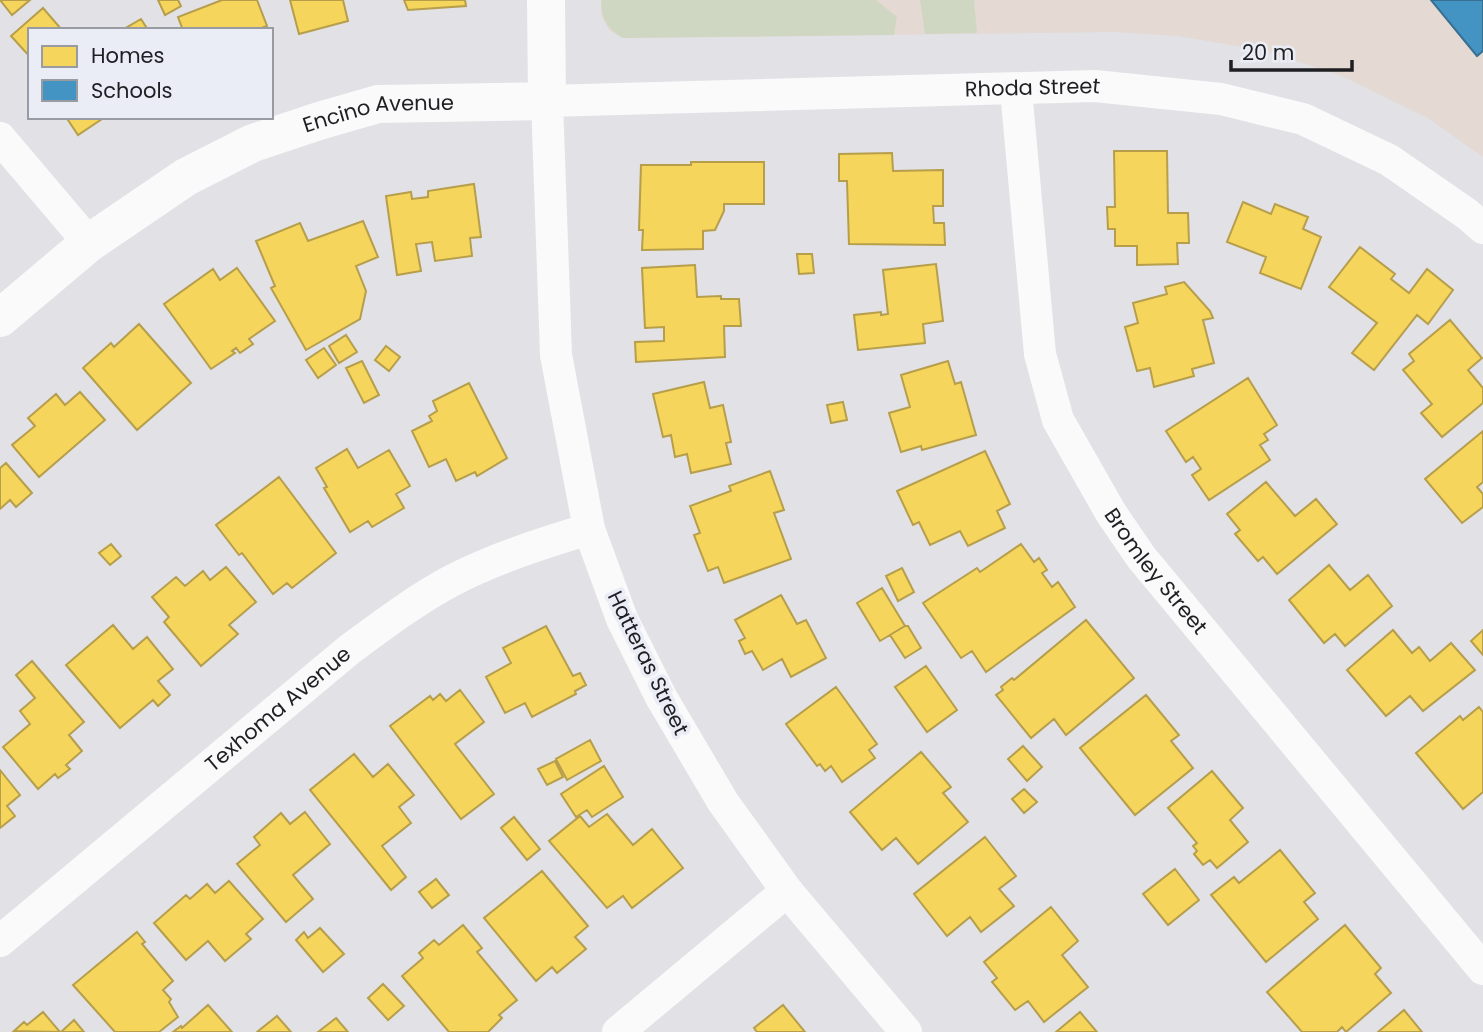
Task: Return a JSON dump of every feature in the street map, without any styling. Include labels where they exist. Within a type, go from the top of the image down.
[{"type":"street","points":[[546,0],[547,101]]},
{"type":"street","name":"Rhoda Street","points":[[547,101],[1095,86],[1221,99],[1303,119],[1389,160],[1483,228]]},
{"type":"street","name":"Bromley Street","points":[[1016,90],[1040,354],[1058,420],[1111,513],[1141,557],[1483,969]]},
{"type":"street","name":"Encino Avenue","points":[[0,318],[89,243],[186,177],[253,143],[378,104],[547,101]]},
{"type":"street","name":"Hatteras Street","points":[[547,101],[556,355],[589,529],[622,619],[661,697],[723,802],[787,891],[906,1032]]},
{"type":"street","points":[[0,138],[89,243]]},
{"type":"street","name":"Texhoma Avenue","points":[[0,941],[350,649],[402,611],[454,580],[537,544],[589,529]]},
{"type":"street","points":[[618,1032],[787,891]]},
{"type":"shaded area","points":[[601,0],[1483,0],[1483,157],[1428,118],[1337,74],[1257,49],[1177,36],[1114,32],[623,38],[609,30],[601,15]]},
{"type":"green space","points":[[601,0],[876,0],[897,17],[894,35],[623,38],[606,22]]},
{"type":"green space","points":[[920,0],[974,0],[977,33],[925,34]]},
{"type":"building: Homes","points":[[0,0],[30,0],[12,15]]},
{"type":"building: Homes","points":[[158,0],[178,0],[181,6],[165,15]]},
{"type":"building: Homes","points":[[222,0],[257,0],[267,26],[182,28],[178,17]]},
{"type":"building: Homes","points":[[290,0],[343,0],[348,21],[299,34]]},
{"type":"building: Homes","points":[[404,0],[465,0],[466,6],[408,10]]},
{"type":"building: Homes","points":[[43,8],[60,28],[28,28],[28,55],[11,36]]},
{"type":"building: Homes","points":[[141,19],[147,28],[126,28]]},
{"type":"building: Homes","points":[[67,119],[102,119],[78,135]]},
{"type":"building: Homes","points":[[1114,151],[1167,151],[1168,213],[1188,213],[1189,243],[1177,243],[1178,264],[1137,265],[1137,246],[1115,246],[1115,229],[1108,229],[1107,207],[1115,207]]},
{"type":"building: Homes","points":[[892,153],[893,171],[943,170],[943,206],[933,206],[934,223],[944,223],[945,245],[849,244],[847,181],[839,181],[839,154]]},
{"type":"building: Homes","points":[[691,162],[764,162],[764,204],[724,204],[724,211],[715,230],[703,231],[703,249],[642,250],[643,230],[639,230],[641,165],[691,165]]},
{"type":"building: Homes","points":[[474,184],[481,237],[470,238],[472,256],[435,261],[432,242],[416,244],[421,271],[397,275],[386,196],[411,192],[412,199],[428,197],[428,191]]},
{"type":"building: Homes","points":[[1243,202],[1271,214],[1275,204],[1308,217],[1303,229],[1321,237],[1301,289],[1260,273],[1266,257],[1227,242]]},
{"type":"building: Homes","points":[[363,221],[378,257],[356,266],[366,291],[360,319],[306,350],[271,288],[275,286],[256,241],[300,223],[308,241]]},
{"type":"building: Homes","points":[[1360,247],[1395,274],[1391,279],[1409,293],[1427,269],[1453,290],[1428,324],[1417,315],[1374,370],[1352,353],[1377,323],[1329,287]]},
{"type":"building: Homes","points":[[797,254],[812,254],[814,273],[799,274]]},
{"type":"building: Homes","points":[[936,264],[943,321],[923,324],[925,343],[858,350],[854,315],[881,312],[881,315],[888,314],[883,270]]},
{"type":"building: Homes","points":[[695,265],[697,297],[721,296],[721,299],[739,299],[741,326],[724,326],[725,357],[636,362],[635,342],[664,341],[664,327],[645,328],[642,268]]},
{"type":"building: Homes","points":[[237,268],[275,321],[249,339],[253,344],[240,353],[236,348],[232,351],[235,353],[211,369],[164,304],[213,269],[220,280]]},
{"type":"building: Homes","points":[[1184,282],[1213,318],[1203,320],[1214,363],[1192,369],[1194,376],[1154,387],[1150,368],[1137,371],[1125,327],[1138,323],[1133,303],[1167,294],[1165,287]]},
{"type":"building: Homes","points":[[1450,320],[1482,358],[1468,370],[1483,388],[1483,403],[1442,437],[1421,413],[1432,404],[1403,370],[1414,361],[1409,354]]},
{"type":"building: Homes","points":[[139,324],[191,383],[137,430],[83,368],[111,343],[114,347]]},
{"type":"building: Homes","points":[[346,335],[357,352],[339,363],[329,346]]},
{"type":"building: Homes","points":[[386,346],[400,357],[389,371],[375,360]]},
{"type":"building: Homes","points":[[324,348],[336,365],[318,378],[306,360]]},
{"type":"building: Homes","points":[[362,361],[379,395],[364,403],[346,368]]},
{"type":"building: Homes","points":[[948,361],[955,384],[961,382],[976,435],[922,450],[921,446],[901,452],[889,413],[910,407],[901,375]]},
{"type":"building: Homes","points":[[1248,378],[1277,425],[1264,434],[1268,440],[1260,445],[1270,460],[1209,500],[1192,475],[1201,469],[1193,457],[1186,462],[1166,431]]},
{"type":"building: Homes","points":[[704,382],[710,408],[723,405],[731,442],[726,443],[731,464],[691,473],[687,454],[675,457],[671,435],[663,437],[653,394]]},
{"type":"building: Homes","points":[[469,383],[507,458],[477,476],[475,472],[456,481],[446,459],[429,467],[412,431],[432,421],[429,416],[437,411],[433,401]]},
{"type":"building: Homes","points":[[80,392],[105,420],[39,477],[12,445],[35,426],[28,418],[56,394],[65,405]]},
{"type":"building: Homes","points":[[843,402],[847,420],[831,423],[827,405]]},
{"type":"building: Homes","points":[[1483,431],[1483,482],[1477,487],[1483,494],[1483,507],[1462,523],[1425,479]]},
{"type":"building: Homes","points":[[347,449],[358,468],[389,450],[410,486],[396,494],[404,508],[372,527],[368,521],[350,532],[324,488],[327,487],[316,468]]},
{"type":"building: Homes","points":[[985,451],[1010,504],[997,511],[1005,528],[968,546],[960,531],[930,545],[919,522],[913,525],[897,491]]},
{"type":"building: Homes","points":[[6,463],[32,493],[16,507],[10,500],[0,509],[0,468]]},
{"type":"building: Homes","points":[[770,471],[784,510],[774,513],[791,559],[724,583],[718,567],[708,571],[694,535],[700,533],[690,506],[731,491],[729,486]]},
{"type":"building: Homes","points":[[279,477],[336,553],[292,588],[287,583],[273,594],[242,553],[239,555],[216,525]]},
{"type":"building: Homes","points":[[1266,482],[1295,516],[1316,499],[1337,524],[1277,574],[1263,557],[1258,561],[1235,534],[1240,530],[1227,514]]},
{"type":"building: Homes","points":[[111,544],[121,556],[110,565],[99,553]]},
{"type":"building: Homes","points":[[1021,544],[1034,562],[1039,558],[1047,570],[1042,573],[1052,587],[1058,582],[1075,607],[986,672],[972,651],[961,658],[923,603],[977,568],[980,572]]},
{"type":"building: Homes","points":[[1329,565],[1350,590],[1368,575],[1392,606],[1345,646],[1335,634],[1324,643],[1289,600]]},
{"type":"building: Homes","points":[[226,567],[256,602],[229,625],[238,634],[201,666],[164,622],[169,617],[152,597],[176,577],[185,586],[203,571],[210,580]]},
{"type":"building: Homes","points":[[902,568],[914,592],[898,601],[886,576]]},
{"type":"building: Homes","points":[[882,588],[905,626],[880,641],[857,603]]},
{"type":"building: Homes","points":[[781,595],[797,624],[806,620],[826,658],[791,677],[782,659],[763,670],[752,651],[745,654],[739,641],[745,638],[735,620]]},
{"type":"building: Homes","points":[[1086,620],[1134,678],[1066,735],[1054,719],[1031,738],[996,695],[1003,690],[1001,687],[1012,678],[1014,680]]},
{"type":"building: Homes","points":[[113,625],[133,649],[147,637],[173,669],[158,681],[170,695],[158,706],[153,700],[120,728],[66,665]]},
{"type":"building: Homes","points":[[546,626],[573,676],[580,673],[586,685],[575,691],[576,694],[532,717],[525,703],[505,713],[486,677],[511,663],[503,648]]},
{"type":"building: Homes","points":[[908,626],[921,648],[905,658],[890,635]]},
{"type":"building: Homes","points":[[1393,630],[1412,653],[1419,647],[1430,661],[1451,643],[1475,670],[1423,711],[1410,696],[1386,716],[1347,670]]},
{"type":"building: Homes","points":[[1483,630],[1483,655],[1471,641]]},
{"type":"building: Homes","points":[[32,661],[84,722],[69,735],[82,751],[66,765],[70,769],[58,778],[55,774],[38,789],[3,747],[30,724],[20,711],[35,698],[16,675]]},
{"type":"building: Homes","points":[[926,666],[957,710],[927,732],[895,687]]},
{"type":"building: Homes","points":[[836,687],[877,744],[869,750],[875,758],[842,782],[831,766],[825,771],[820,764],[817,766],[786,724]]},
{"type":"building: Homes","points":[[460,690],[484,722],[455,744],[494,794],[461,819],[390,726],[430,696],[433,700],[440,694],[446,701]]},
{"type":"building: Homes","points":[[1146,695],[1179,735],[1171,741],[1193,768],[1135,815],[1080,748]]},
{"type":"building: Homes","points":[[1479,707],[1483,712],[1483,792],[1463,809],[1416,753],[1460,716],[1463,720]]},
{"type":"building: Homes","points":[[590,740],[601,761],[567,780],[556,759]]},
{"type":"building: Homes","points":[[1023,746],[1042,767],[1027,781],[1008,759]]},
{"type":"building: Homes","points":[[921,752],[951,787],[943,793],[968,822],[918,864],[896,838],[882,850],[850,812]]},
{"type":"building: Homes","points":[[354,754],[373,777],[388,764],[414,795],[399,807],[411,823],[382,846],[406,877],[391,890],[310,790]]},
{"type":"building: Homes","points":[[555,761],[563,777],[547,785],[538,769]]},
{"type":"building: Homes","points":[[604,766],[623,797],[592,817],[587,810],[576,817],[561,794]]},
{"type":"building: Homes","points":[[0,770],[20,795],[7,806],[15,816],[0,828]]},
{"type":"building: Homes","points":[[1212,771],[1243,808],[1230,820],[1248,842],[1217,868],[1210,860],[1203,865],[1194,854],[1197,851],[1193,846],[1197,843],[1168,808]]},
{"type":"building: Homes","points":[[1024,789],[1037,802],[1024,813],[1012,799]]},
{"type":"building: Homes","points":[[305,812],[330,844],[293,875],[313,899],[286,922],[237,864],[260,845],[254,837],[281,813],[290,824]]},
{"type":"building: Homes","points":[[607,814],[633,845],[652,829],[683,868],[632,908],[623,896],[607,908],[549,841],[580,816],[589,827]]},
{"type":"building: Homes","points":[[514,817],[540,849],[527,860],[501,828]]},
{"type":"building: Homes","points":[[985,837],[1016,876],[999,889],[1014,906],[981,932],[970,917],[947,936],[914,894]]},
{"type":"building: Homes","points":[[1280,850],[1315,893],[1304,902],[1318,919],[1266,962],[1211,895],[1234,877],[1239,883]]},
{"type":"building: Homes","points":[[1175,869],[1199,900],[1168,925],[1143,894]]},
{"type":"building: Homes","points":[[542,871],[588,926],[575,937],[586,949],[557,973],[552,967],[536,981],[484,918]]},
{"type":"building: Homes","points":[[436,879],[449,895],[432,908],[419,892]]},
{"type":"building: Homes","points":[[229,881],[263,919],[246,934],[251,939],[225,961],[208,941],[186,960],[154,923],[186,895],[190,899],[207,884],[215,893]]},
{"type":"building: Homes","points":[[1051,907],[1078,941],[1062,955],[1088,987],[1044,1022],[1028,1001],[1015,1010],[992,982],[997,978],[984,962]]},
{"type":"building: Homes","points":[[463,925],[482,948],[477,952],[517,1000],[499,1015],[502,1018],[488,1032],[449,1032],[402,976],[423,958],[419,953],[434,940],[439,945]]},
{"type":"building: Homes","points":[[1345,925],[1381,968],[1375,974],[1391,993],[1346,1032],[1342,1027],[1337,1032],[1302,1032],[1267,992]]},
{"type":"building: Homes","points":[[320,928],[344,954],[323,972],[296,940],[304,932],[308,938]]},
{"type":"building: Homes","points":[[137,932],[145,942],[142,944],[173,981],[163,990],[171,999],[169,1002],[178,1017],[159,1032],[115,1032],[73,985]]},
{"type":"building: Homes","points":[[383,984],[404,1006],[388,1020],[368,998]]},
{"type":"building: Homes","points":[[208,1005],[232,1032],[173,1032],[181,1026],[182,1028]]},
{"type":"building: Homes","points":[[783,1005],[805,1032],[757,1032],[754,1028]]},
{"type":"building: Homes","points":[[1404,1010],[1422,1032],[1378,1032]]},
{"type":"building: Homes","points":[[43,1012],[60,1032],[14,1031],[24,1022],[27,1025]]},
{"type":"building: Homes","points":[[1080,1012],[1097,1032],[1056,1032]]},
{"type":"building: Homes","points":[[277,1016],[291,1032],[257,1032]]},
{"type":"building: Homes","points":[[336,1018],[348,1032],[318,1032]]},
{"type":"building: Homes","points":[[74,1020],[84,1032],[61,1032]]},
{"type":"building: Schools","points":[[1431,0],[1483,0],[1483,51],[1477,56]]}]
